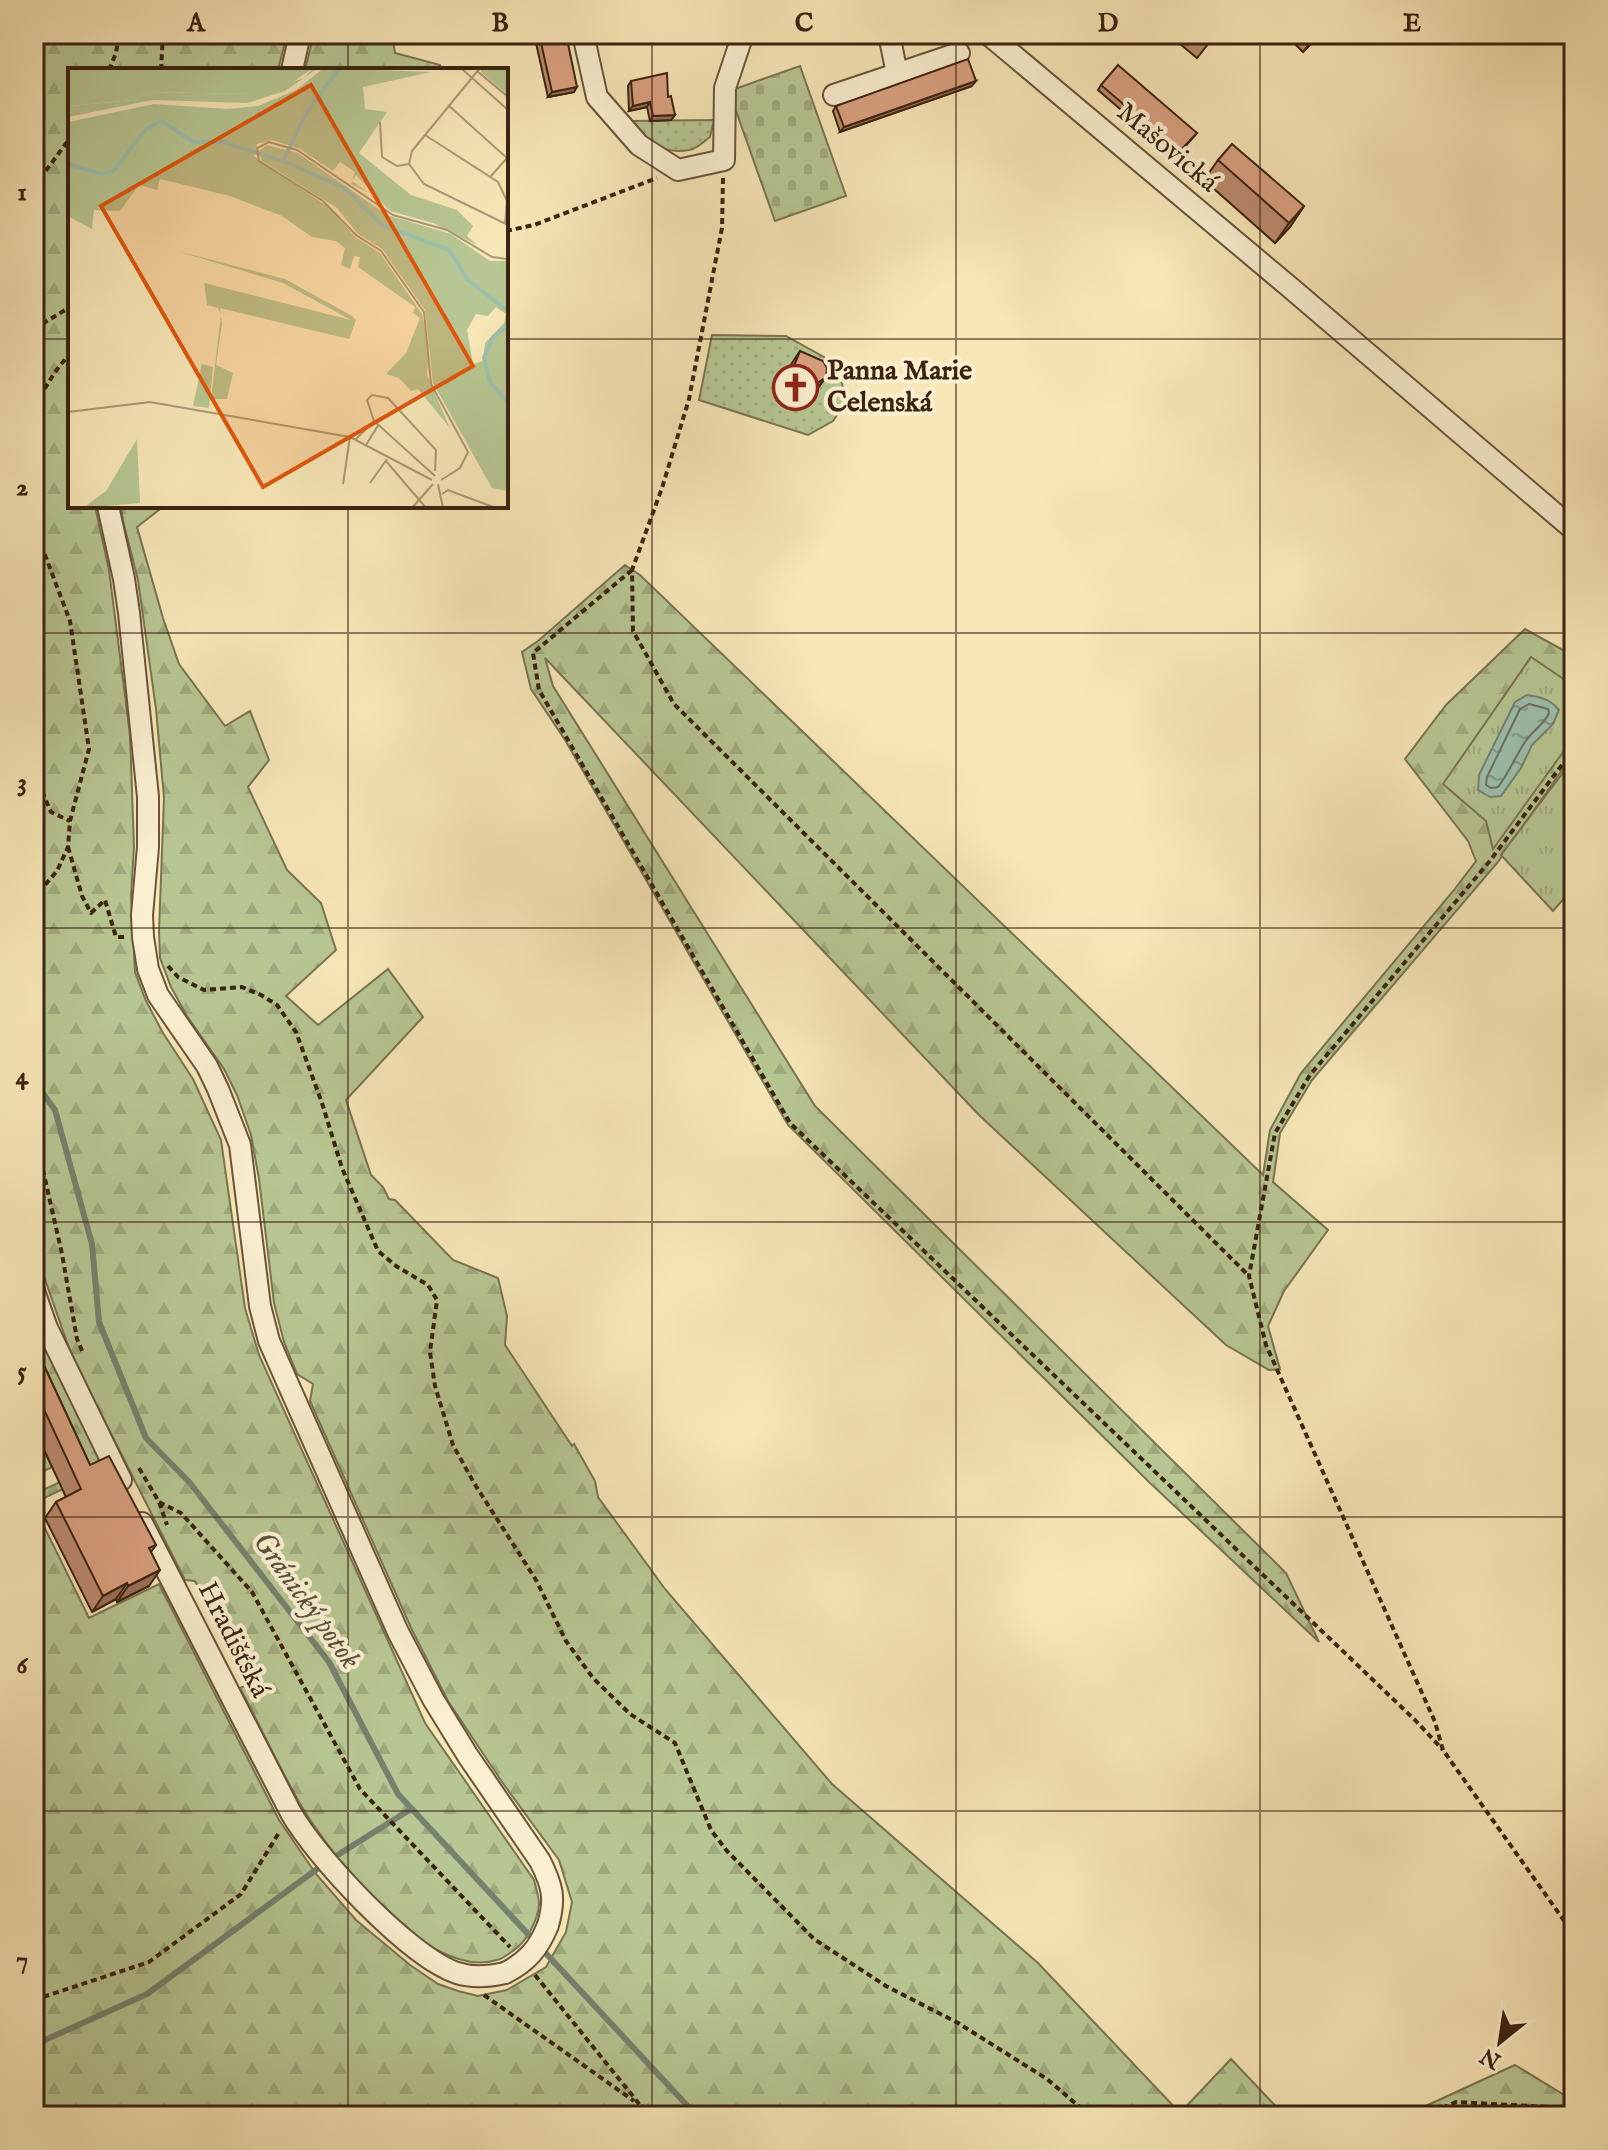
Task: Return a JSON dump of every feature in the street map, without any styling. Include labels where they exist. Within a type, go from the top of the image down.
[{"type":"street","points":[[292,68],[300,34]]},
{"type":"street","points":[[583,34],[597,97],[639,145],[678,170],[724,160],[725,88],[743,34]]},
{"type":"street","points":[[889,34],[897,74]]},
{"type":"street","name":"Mašovická","points":[[988,34],[1574,530]]},
{"type":"street","points":[[834,95],[959,53]]},
{"type":"street","points":[[108,508],[129,613],[148,797],[143,937]]},
{"type":"street","name":"Hradišťská","points":[[34,1291],[47,1328],[124,1487],[291,1813],[314,1847],[355,1893],[413,1946],[446,1969],[489,1977],[517,1967],[542,1940],[553,1903],[551,1886],[540,1861],[433,1699],[398,1632],[269,1341],[260,1306],[240,1145],[207,1066],[158,995],[148,969],[143,937]]},
{"type":"path","points":[[110,68],[119,34]]},
{"type":"path","points":[[161,68],[163,34]]},
{"type":"path","points":[[34,187],[68,141]]},
{"type":"path","points":[[724,160],[722,228],[689,399],[662,488],[632,570],[633,631],[674,704],[1249,1276]]},
{"type":"path","points":[[508,231],[534,225],[678,170]]},
{"type":"path","points":[[34,329],[68,308]]},
{"type":"path","points":[[34,406],[68,356]]},
{"type":"path","points":[[34,526],[70,621],[89,749],[70,821],[68,847],[57,871],[45,885],[34,883]]},
{"type":"path","points":[[632,570],[533,653],[539,690],[790,1123],[1443,1750],[1565,1922],[1574,1930]]},
{"type":"path","points":[[1443,1750],[1435,1722],[1266,1345],[1249,1276],[1275,1133],[1310,1075],[1489,862],[1574,749]]},
{"type":"path","points":[[34,773],[51,812],[70,821]]},
{"type":"path","points":[[68,847],[82,896],[91,913],[105,900],[116,937],[143,937],[178,977],[204,990],[242,987],[261,995],[277,1005],[296,1032],[342,1168],[378,1251],[428,1285],[437,1300],[430,1352],[435,1386],[453,1445],[536,1580],[566,1641],[593,1678],[630,1714],[675,1743],[711,1830],[719,1841],[814,1939],[886,1986],[958,2023],[1047,2079],[1090,2116]]},
{"type":"path","points":[[34,1141],[62,1254],[77,1339],[83,1353]]},
{"type":"path","points":[[136,1463],[159,1502],[181,1513],[252,1592],[360,1789],[514,1952]]},
{"type":"path","points":[[34,2000],[149,1962],[196,1929],[241,1894],[291,1813]]},
{"type":"path","points":[[532,1972],[640,2105]]},
{"type":"path","points":[[472,1987],[656,2116]]},
{"type":"path","points":[[1424,2116],[1456,2102],[1567,2108],[1574,2112]]},
{"type":"green space","points":[[34,34],[287,34],[278,68],[68,68],[68,508],[95,508],[109,570],[130,735],[135,972],[146,1001],[193,1079],[221,1140],[245,1308],[259,1355],[425,1723],[534,1880],[539,1904],[534,1924],[518,1947],[503,1958],[470,1962],[442,1952],[413,1934],[359,1883],[316,1829],[240,1688],[249,1684],[195,1581],[185,1580],[96,1404],[69,1348],[34,1248]]},
{"type":"green space","points":[[314,34],[392,34],[395,53],[440,65],[441,68],[306,68]]},
{"type":"green space","points":[[800,66],[846,196],[775,221],[729,91]]},
{"type":"green space","points":[[714,120],[710,137],[695,148],[680,151],[655,144],[630,121]]},
{"type":"green space","points":[[712,335],[786,336],[838,365],[846,402],[833,421],[808,435],[699,400]]},
{"type":"green space","points":[[121,508],[161,508],[137,527],[179,664],[225,726],[250,711],[269,760],[248,787],[287,870],[321,903],[336,950],[286,996],[318,1025],[388,969],[423,1017],[346,1100],[371,1175],[389,1199],[395,1200],[453,1260],[498,1278],[507,1316],[505,1345],[572,1446],[574,1444],[595,1481],[598,1497],[665,1589],[832,1784],[1038,1963],[1180,2113],[1231,2059],[1285,2116],[34,2116],[34,1506],[89,1618],[159,1584],[279,1820],[316,1874],[356,1920],[410,1965],[438,1984],[458,1991],[478,1996],[507,1990],[546,1967],[566,1932],[572,1902],[559,1860],[448,1701],[412,1630],[310,1401],[313,1384],[297,1374],[284,1342],[274,1303],[251,1135],[224,1069],[187,1016],[160,958],[164,798],[156,709],[138,580]]},
{"type":"green space","points":[[625,565],[640,575],[1263,1175],[1270,1130],[1301,1073],[1476,861],[1468,841],[1405,759],[1446,705],[1525,629],[1574,656],[1574,753],[1498,862],[1312,1080],[1280,1133],[1273,1182],[1328,1230],[1284,1291],[1268,1326],[1280,1369],[1269,1370],[1226,1345],[979,1115],[545,658],[553,686],[815,1106],[1286,1573],[1319,1642],[1149,1482],[788,1125],[565,740],[531,689],[522,652]]},
{"type":"green space","points":[[1531,657],[1574,686],[1574,737],[1493,849],[1486,821],[1443,784]]},
{"type":"green space","points":[[1574,758],[1574,887],[1553,911],[1501,855]]},
{"type":"green space","points":[[41,1331],[99,1454],[98,1472],[34,1503],[34,1430],[52,1467],[36,1475],[43,1490],[76,1475],[34,1356],[34,1334]]},
{"type":"green space","points":[[1515,2065],[1574,2101],[1574,2116],[1404,2116]]},
{"type":"water","points":[[1527,695],[1545,699],[1559,710],[1553,724],[1532,745],[1521,768],[1501,796],[1490,797],[1478,790],[1479,775],[1515,702]]},
{"type":"building","points":[[539,34],[566,34],[577,87],[552,92]]},
{"type":"building","points":[[1192,34],[1215,34],[1206,45]]},
{"type":"building","points":[[1303,34],[1318,34],[1311,42]]},
{"type":"building","points":[[968,59],[976,81],[844,127],[836,106]]},
{"type":"building","points":[[1118,65],[1197,133],[1179,152],[1101,85]]},
{"type":"building","points":[[667,73],[668,97],[671,96],[675,115],[653,116],[650,102],[633,106],[631,81]]},
{"type":"building","points":[[1232,144],[1304,206],[1289,223],[1218,160]]},
{"type":"building","points":[[800,351],[823,361],[827,368],[826,377],[819,382],[791,373]]},
{"type":"building","points":[[34,1344],[90,1465],[109,1456],[156,1545],[149,1548],[160,1570],[103,1596],[56,1502],[81,1489],[34,1388]]},
{"type":"waterway","name":"Gránický potok","points":[[34,1081],[55,1110],[92,1244],[99,1322],[146,1438],[190,1483],[329,1662],[398,1794],[695,2114],[701,2116]]},
{"type":"waterway","points":[[34,2045],[147,1994],[328,1861],[411,1809]]},
{"type":"place","name":"Panna Marie Celenská","points":[[796,387]]}]
